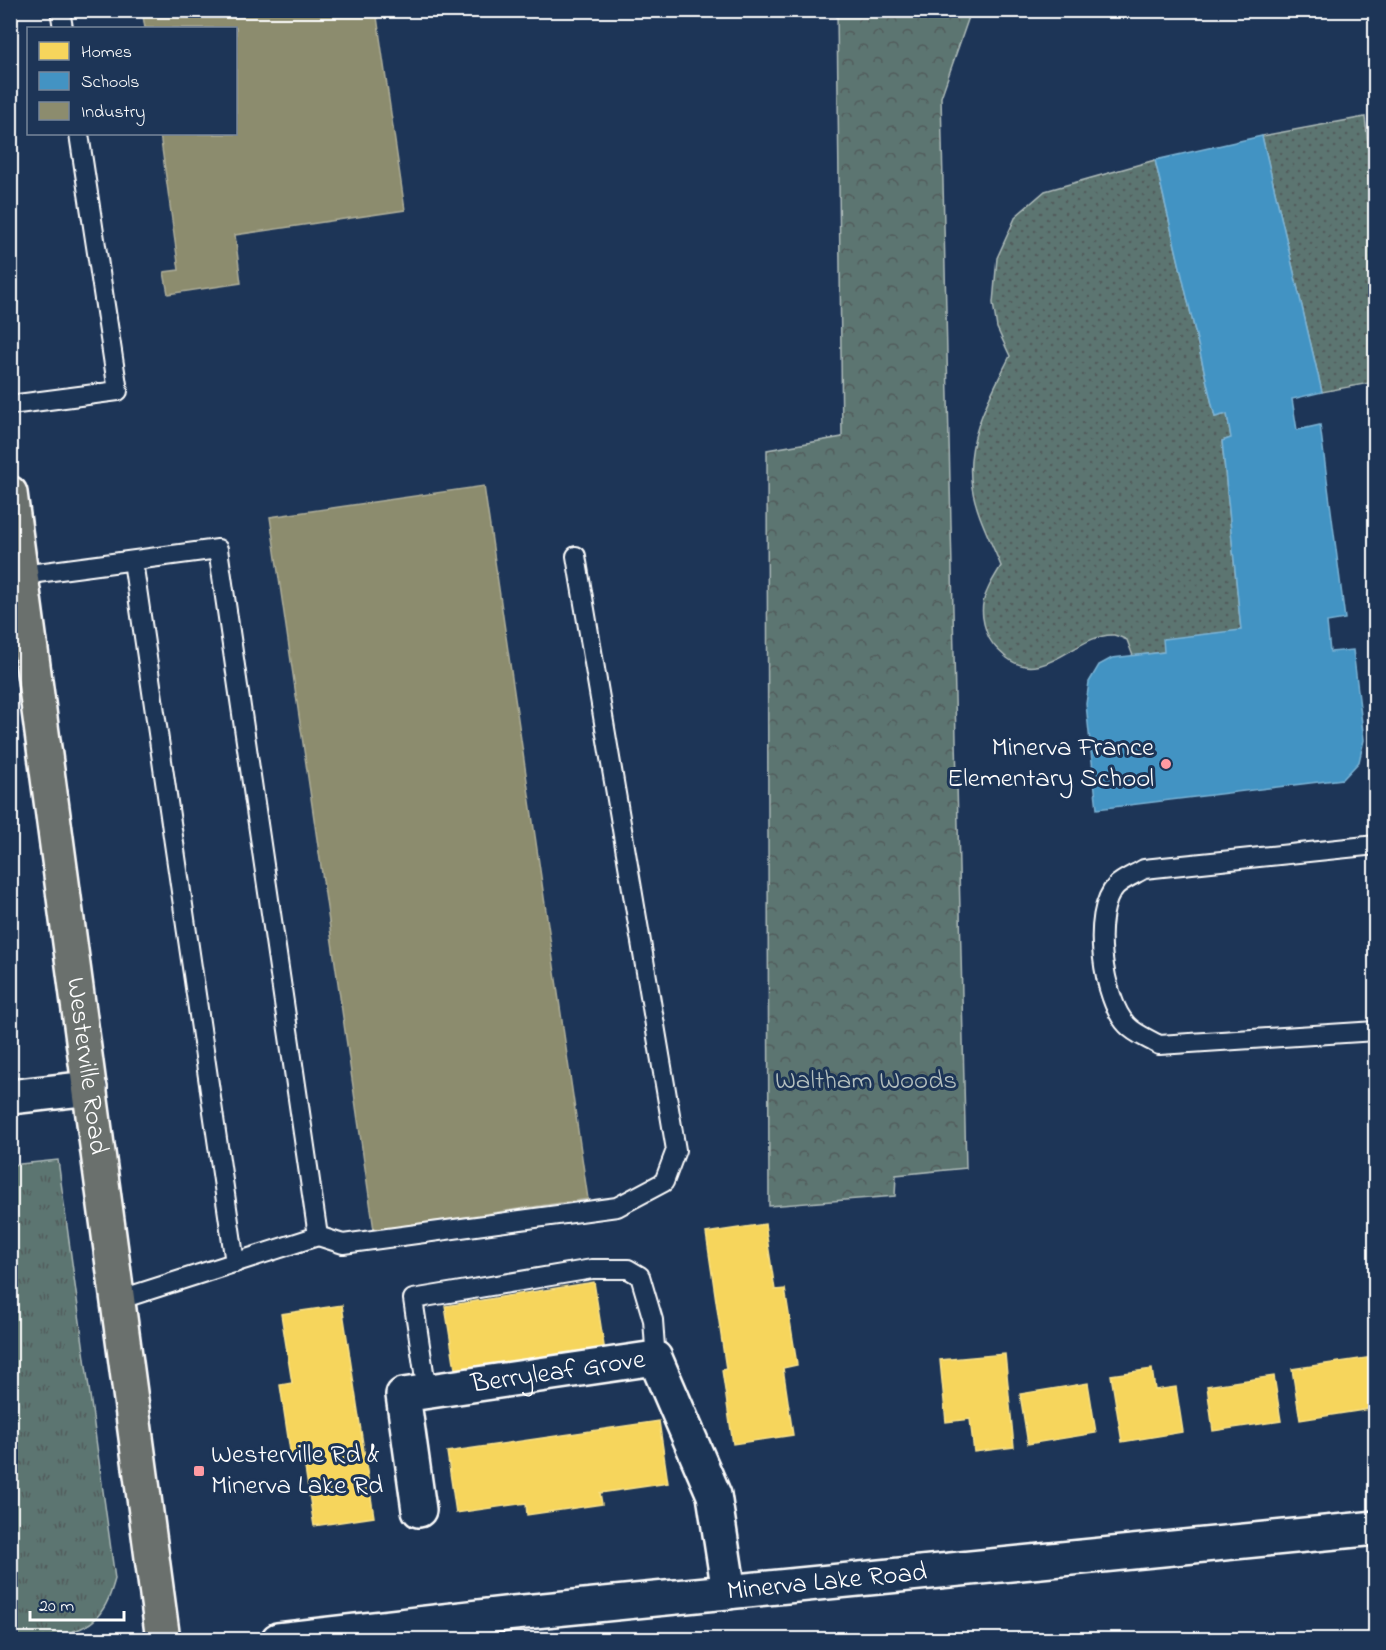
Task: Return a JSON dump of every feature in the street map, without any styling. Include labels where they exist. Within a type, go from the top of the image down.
[{"type":"main road","name":"Westerville Road","points":[[10,493],[16,576],[90,1088],[163,1640]]},
{"type":"street","points":[[10,1097],[90,1088]]},
{"type":"street","name":"Berryleaf Grove","points":[[419,1510],[403,1395],[655,1358],[714,1495],[729,1592]]},
{"type":"street","name":"Minerva Lake Road","points":[[278,1640],[729,1592],[1376,1528]]},
{"type":"lane","points":[[60,10],[63,27]]},
{"type":"lane","points":[[10,405],[118,391],[79,135]]},
{"type":"lane","points":[[16,576],[218,549],[318,1236]]},
{"type":"lane","points":[[118,1300],[318,1236],[343,1244],[616,1207],[664,1182],[676,1150],[576,556]]},
{"type":"lane","points":[[133,561],[235,1263]]},
{"type":"lane","points":[[1376,845],[1144,869],[1116,886],[1103,913],[1103,969],[1113,1005],[1128,1026],[1159,1045],[1376,1031]]},
{"type":"lane","points":[[427,1392],[413,1299],[592,1269],[628,1269],[640,1276],[653,1320],[656,1361]]},
{"type":"green space","name":"Waltham Woods","points":[[837,11],[971,11],[941,97],[966,1168],[896,1175],[895,1196],[769,1206],[767,450],[842,437]]},
{"type":"green space","points":[[1365,117],[1376,213],[1375,382],[1322,392],[1262,136]]},
{"type":"green space","points":[[1155,160],[1215,417],[1227,414],[1231,438],[1222,441],[1241,630],[1164,652],[1133,656],[1127,640],[1114,635],[1100,637],[1048,663],[1034,666],[1021,665],[1007,658],[997,649],[985,627],[982,608],[986,592],[1001,566],[984,527],[972,487],[972,453],[975,436],[994,387],[1010,356],[997,328],[993,303],[997,258],[1016,216],[1045,191]]},
{"type":"green space","points":[[58,1160],[115,1579],[110,1594],[97,1617],[80,1629],[57,1636],[11,1639],[11,1165]]},
{"type":"building: Homes","points":[[765,1224],[775,1290],[785,1289],[797,1365],[783,1368],[793,1435],[733,1444],[722,1370],[726,1369],[706,1233]]},
{"type":"building: Homes","points":[[594,1282],[605,1352],[456,1375],[445,1306]]},
{"type":"building: Homes","points":[[342,1305],[374,1517],[314,1526],[303,1455],[291,1457],[280,1385],[292,1383],[281,1314]]},
{"type":"building: Homes","points":[[1005,1354],[1014,1447],[974,1452],[970,1419],[946,1422],[940,1360]]},
{"type":"building: Homes","points":[[1373,1357],[1376,1408],[1300,1420],[1292,1369]]},
{"type":"building: Homes","points":[[1152,1369],[1155,1390],[1176,1387],[1183,1432],[1122,1442],[1111,1375]]},
{"type":"building: Homes","points":[[1274,1376],[1281,1421],[1213,1431],[1207,1386]]},
{"type":"building: Homes","points":[[1088,1383],[1096,1433],[1028,1444],[1020,1394]]},
{"type":"building: Homes","points":[[659,1421],[668,1483],[600,1493],[602,1504],[527,1515],[526,1503],[456,1513],[447,1452]]},
{"type":"building: Schools","points":[[1262,136],[1322,392],[1292,399],[1297,430],[1320,425],[1345,619],[1327,622],[1330,652],[1353,650],[1364,740],[1359,762],[1343,779],[1097,809],[1086,704],[1089,682],[1099,665],[1112,658],[1164,652],[1163,639],[1241,630],[1222,441],[1231,438],[1227,414],[1215,417],[1155,160]]},
{"type":"building: Industry","points":[[142,10],[376,10],[405,210],[235,235],[241,283],[168,294],[164,272],[179,270],[160,135],[237,135],[237,27],[145,27]]},
{"type":"building: Industry","points":[[484,486],[588,1199],[374,1230],[270,517]]},
{"type":"place","name":"Minerva France Elementary School","points":[[1166,764]]},
{"type":"place","name":"Westerville Rd & Minerva Lake Rd","points":[[199,1471]]}]
